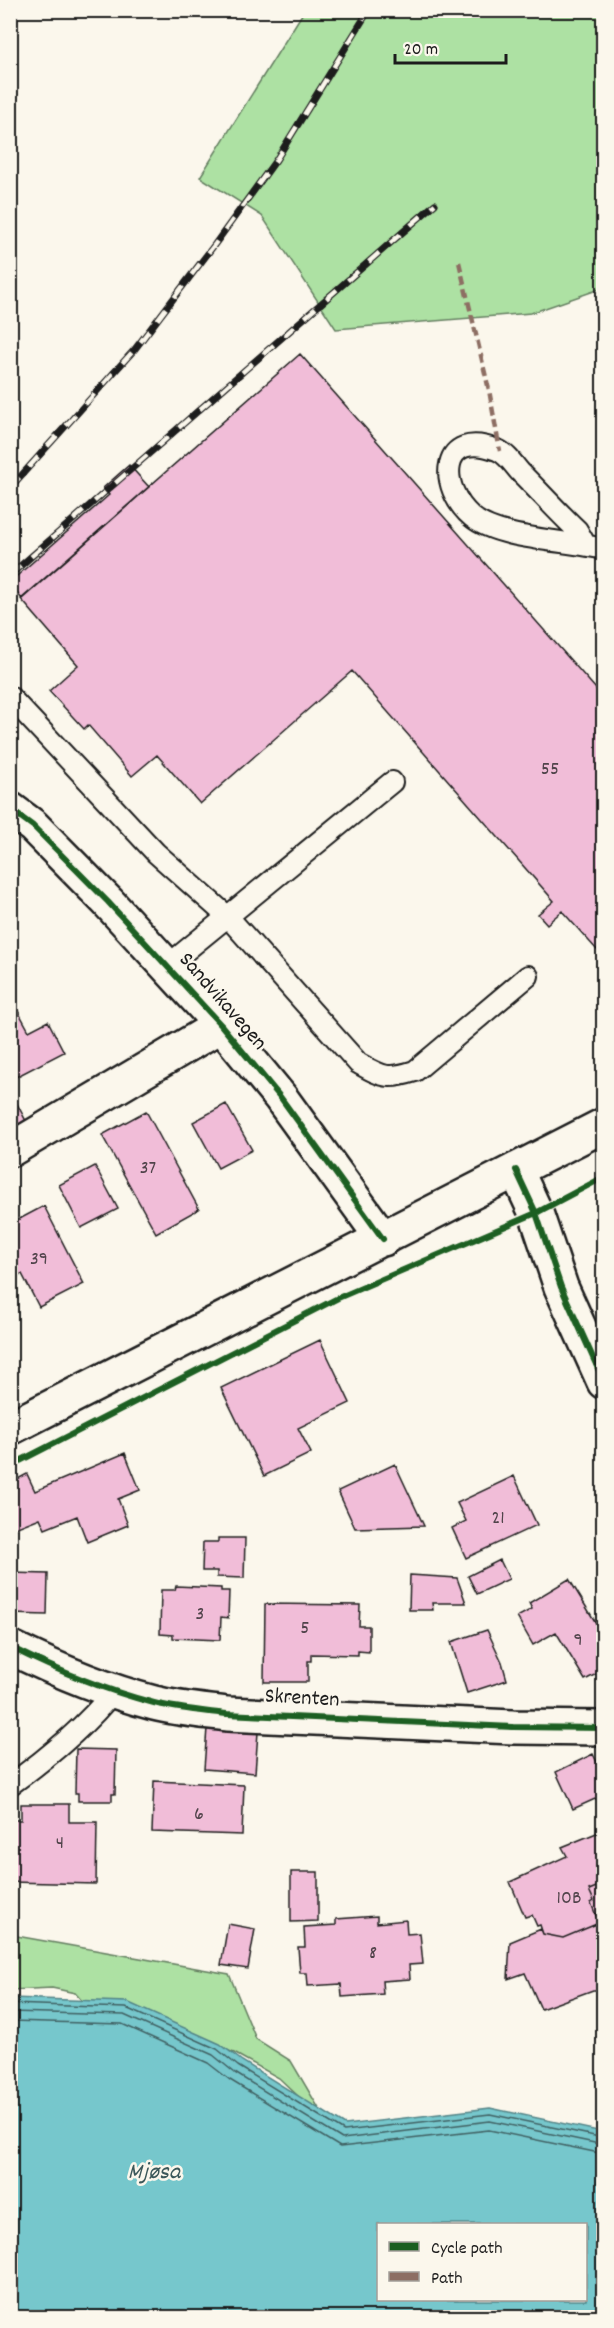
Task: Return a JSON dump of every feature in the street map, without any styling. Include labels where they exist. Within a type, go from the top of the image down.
[{"type":"street","name":"Sandvikavegen","points":[[10,809],[41,835],[108,902],[221,1025],[281,1098],[383,1239]]},
{"type":"street","name":"Sandvikavegen","points":[[10,1150],[221,1025]]},
{"type":"street","points":[[10,1428],[603,1125]]},
{"type":"street","points":[[516,1170],[536,1213],[561,1287],[603,1382]]},
{"type":"street","name":"Skrenten","points":[[10,1647],[47,1665],[114,1691],[154,1703],[227,1714],[513,1727],[603,1728]]},
{"type":"lane","points":[[476,444],[500,451],[594,546],[500,531],[472,518],[455,496],[448,475],[450,460],[460,448],[476,444]]},
{"type":"lane","points":[[10,697],[156,853],[228,917],[358,1063],[381,1076],[399,1076],[415,1071],[528,975]]},
{"type":"lane","points":[[167,966],[392,782]]},
{"type":"lane","points":[[10,1785],[71,1738],[97,1713],[114,1691]]},
{"type":"green space","points":[[304,11],[603,11],[603,288],[531,313],[336,329],[262,216],[200,177]]},
{"type":"green space","points":[[11,1935],[229,1974],[256,2039],[291,2061],[321,2112],[316,2121],[299,2097],[279,2078],[234,2053],[150,2018],[84,2003],[75,1993],[52,1988],[11,1990]]},
{"type":"water","name":"Mjøsa","points":[[11,1998],[127,2002],[220,2044],[242,2061],[345,2125],[490,2108],[603,2132],[603,2317],[11,2317]]},
{"type":"building","points":[[300,354],[604,698],[604,944],[597,950],[562,911],[547,924],[538,914],[554,901],[352,671],[200,804],[157,755],[132,776],[88,725],[84,729],[49,691],[78,665],[21,599]]},
{"type":"building","points":[[129,465],[149,487],[22,599],[10,582],[109,495],[103,488]]},
{"type":"building","points":[[12,1000],[29,1031],[48,1021],[64,1052],[10,1080]]},
{"type":"building","points":[[12,1094],[28,1125],[10,1133],[10,1095]]},
{"type":"building","points":[[226,1104],[252,1150],[218,1168],[193,1122]]},
{"type":"building","points":[[146,1111],[199,1209],[156,1233],[102,1135]]},
{"type":"building","points":[[95,1166],[118,1209],[81,1228],[59,1185]]},
{"type":"building","points":[[44,1206],[84,1284],[39,1307],[22,1274],[16,1276],[10,1266],[10,1224]]},
{"type":"building","points":[[320,1340],[350,1403],[298,1428],[311,1453],[264,1476],[221,1388]]},
{"type":"building","points":[[125,1453],[140,1490],[118,1499],[128,1525],[87,1542],[77,1516],[45,1529],[40,1518],[10,1530],[10,1483],[27,1474],[35,1491]]},
{"type":"building","points":[[395,1464],[424,1526],[355,1528],[338,1491]]},
{"type":"building","points":[[514,1476],[537,1525],[466,1558],[452,1528],[466,1521],[457,1503]]},
{"type":"building","points":[[218,1538],[245,1538],[244,1578],[217,1577],[217,1571],[202,1571],[203,1542],[218,1542]]},
{"type":"building","points":[[500,1560],[509,1579],[477,1594],[468,1576]]},
{"type":"building","points":[[10,1573],[48,1574],[47,1615],[10,1614]]},
{"type":"building","points":[[410,1575],[457,1578],[466,1603],[432,1603],[433,1610],[409,1610]]},
{"type":"building","points":[[569,1579],[604,1636],[604,1670],[585,1680],[556,1632],[533,1645],[517,1617],[532,1609],[529,1603]]},
{"type":"building","points":[[176,1586],[221,1588],[221,1591],[229,1591],[228,1618],[221,1617],[220,1640],[173,1638],[173,1635],[160,1634],[161,1590],[175,1590]]},
{"type":"building","points":[[265,1604],[360,1605],[359,1626],[369,1626],[369,1652],[358,1651],[358,1655],[311,1654],[311,1661],[308,1661],[308,1682],[264,1682]]},
{"type":"building","points":[[487,1630],[502,1662],[507,1680],[467,1693],[451,1642]]},
{"type":"building","points":[[207,1728],[258,1732],[255,1773],[204,1769]]},
{"type":"building","points":[[76,1749],[116,1750],[115,1794],[112,1794],[112,1801],[78,1801],[78,1793],[75,1793]]},
{"type":"building","points":[[593,1754],[604,1776],[604,1795],[573,1809],[556,1772]]},
{"type":"building","points":[[154,1781],[244,1785],[242,1835],[152,1832]]},
{"type":"building","points":[[21,1804],[69,1804],[69,1822],[97,1822],[96,1884],[10,1882],[10,1820],[21,1820]]},
{"type":"building","points":[[599,1832],[604,1842],[604,1884],[589,1890],[594,1901],[591,1903],[599,1923],[563,1938],[543,1934],[540,1925],[537,1926],[532,1915],[525,1917],[510,1882],[567,1856],[562,1847]]},
{"type":"building","points":[[291,1872],[318,1872],[318,1921],[291,1922]]},
{"type":"building","points":[[604,1884],[604,1990],[593,1990],[541,2009],[525,1973],[508,1979],[510,1942],[541,1929],[543,1934],[563,1938],[599,1923],[591,1903],[594,1901],[589,1890]]},
{"type":"building","points":[[377,1916],[377,1923],[406,1920],[407,1934],[420,1933],[423,1964],[409,1965],[410,1979],[382,1981],[383,1994],[342,1997],[341,1984],[308,1986],[307,1973],[300,1973],[298,1947],[305,1947],[304,1927],[336,1925],[336,1919]]},
{"type":"building","points":[[228,1924],[255,1929],[248,1969],[221,1965]]},
{"type":"railway","points":[[10,488],[135,349],[215,244],[276,160],[369,10]]},
{"type":"railway","points":[[10,575],[435,204]]},
{"type":"marked path","points":[[459,262],[489,390],[500,451]]},
{"type":"cycle path","points":[[10,809],[33,826],[108,902],[221,1025],[281,1098],[383,1239]]},
{"type":"cycle path","points":[[516,1170],[536,1213],[561,1287],[604,1382]]},
{"type":"cycle path","points":[[10,1466],[338,1298],[536,1213],[604,1177]]},
{"type":"cycle path","points":[[10,1647],[99,1686],[154,1703],[191,1710],[227,1714],[513,1727],[604,1728]]}]
